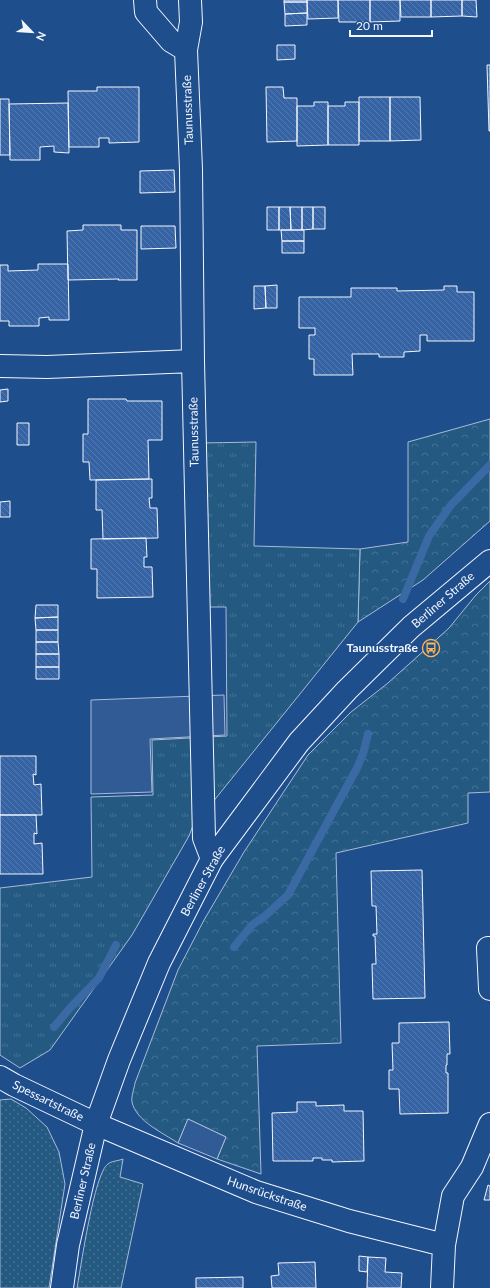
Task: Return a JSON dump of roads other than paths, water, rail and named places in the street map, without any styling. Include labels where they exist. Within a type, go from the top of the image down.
[{"type":"street","points":[[145,0],[146,12],[171,40],[186,50]]},
{"type":"street","name":"Taunusstraße","points":[[190,0],[191,22],[186,50],[191,169],[193,361],[204,838],[212,859]]},
{"type":"street","points":[[0,366],[47,367],[193,361]]},
{"type":"street","name":"Berliner Straße","points":[[62,1288],[68,1245],[96,1124],[119,1060],[159,963],[212,859],[299,742],[346,690],[411,627],[490,560]]},
{"type":"street","points":[[490,948],[488,948],[490,989]]},
{"type":"street","name":"Spessartstraße","points":[[0,1077],[96,1124]]},
{"type":"street","name":"Hunsrückstraße","points":[[96,1124],[256,1192],[349,1221],[444,1245]]},
{"type":"street","points":[[442,1288],[444,1245],[453,1196],[472,1167],[490,1124]]},
{"type":"waterway","points":[[403,599],[429,536],[451,505],[490,465]]},
{"type":"waterway","points":[[234,947],[252,925],[265,916],[288,895],[357,768],[363,754],[368,734]]},
{"type":"waterway","points":[[54,1027],[99,978],[116,945]]},
{"type":"place","name":"Taunusstraße","points":[[431,648]]}]
